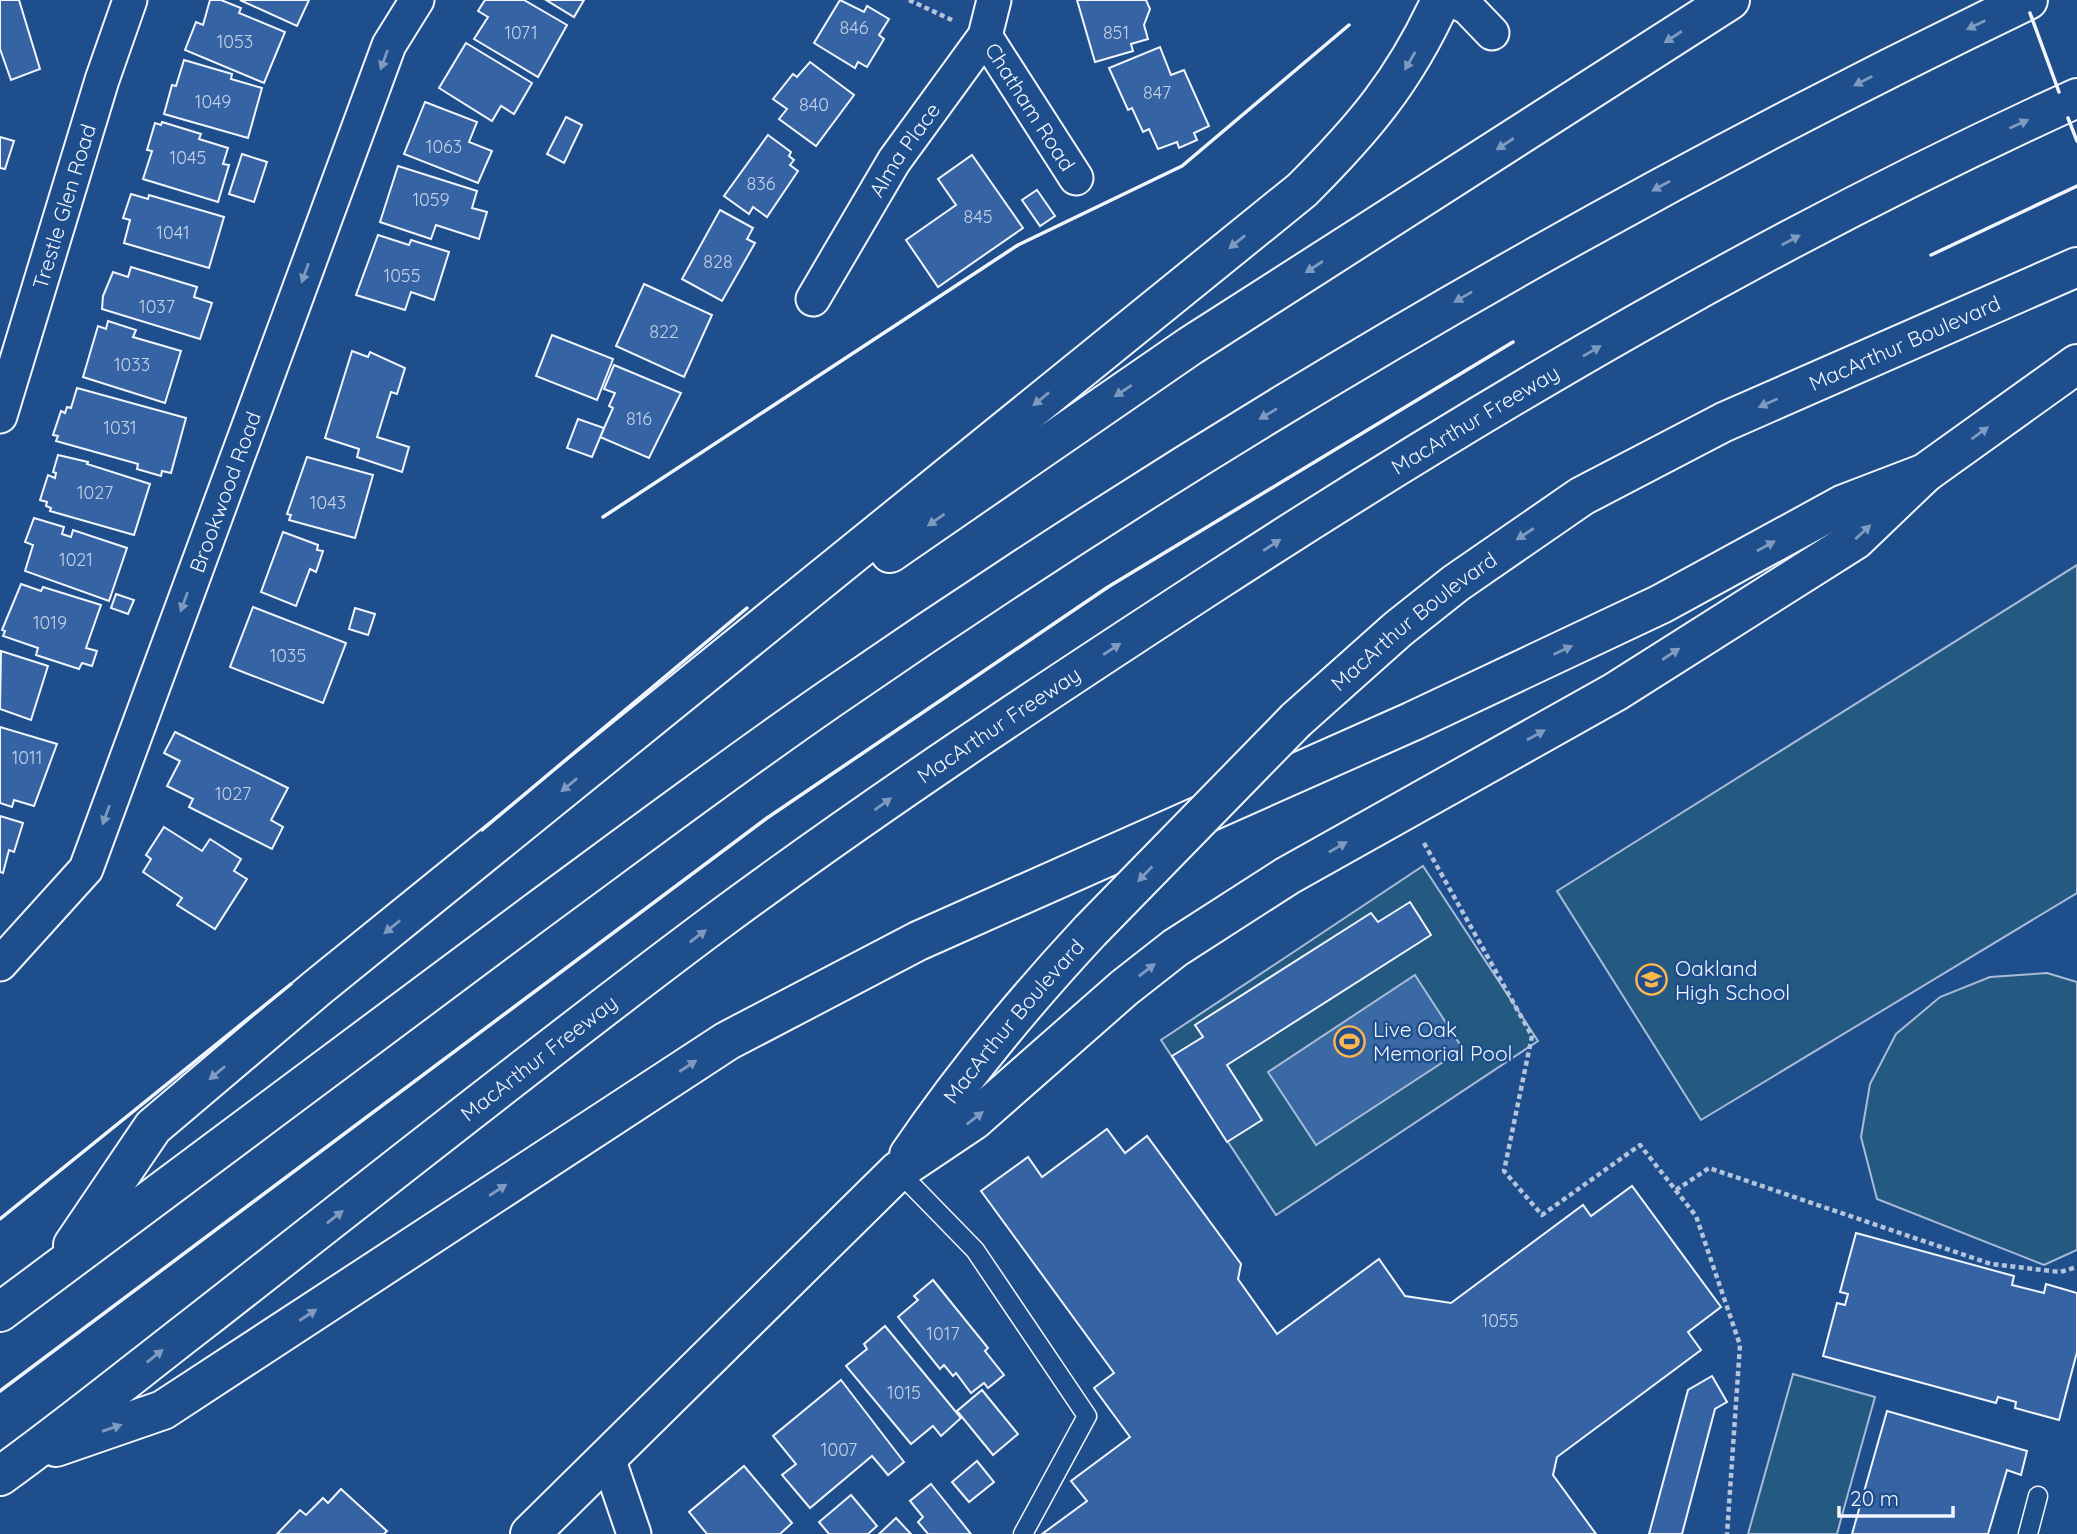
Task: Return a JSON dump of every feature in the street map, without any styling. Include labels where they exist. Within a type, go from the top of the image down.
[{"type":"main road","points":[[56,1270],[153,1127],[317,988],[623,743],[965,461],[1302,190],[1351,141],[1398,83],[1441,0]]},
{"type":"main road","points":[[623,743],[997,477],[1190,346],[1730,0]]},
{"type":"main road","points":[[0,1312],[629,843],[828,700],[1022,569],[1234,435],[1463,297],[1680,176],[1924,50],[2028,0]]},
{"type":"main road","name":"MacArthur Freeway","points":[[12,1467],[643,977],[924,775],[1304,524],[1516,394],[1739,267],[1961,151],[2077,98]]},
{"type":"main road","name":"MacArthur Boulevard","points":[[898,1171],[956,1086],[1014,1012],[1090,931],[1296,720],[1398,629],[1456,583],[1582,496],[1724,422],[2077,267]]},
{"type":"main road","name":"MacArthur Boulevard","points":[[530,1534],[898,1171],[974,1120],[1124,988],[1175,948],[1287,876],[1615,692],[1855,540],[1925,473],[2077,364]]},
{"type":"main road","points":[[12,1467],[163,1410],[727,1041],[816,992],[918,941],[1426,715],[1661,604],[1844,504],[1925,473]]},
{"type":"street","name":"Brookwood Road","points":[[0,964],[86,869],[390,45],[417,0]]},
{"type":"street","name":"Alma Place","points":[[813,299],[894,162],[985,36],[995,0]]},
{"type":"street","points":[[1453,0],[1468,8],[1492,33]]},
{"type":"street","name":"Trestle Glen Road","points":[[0,416],[128,1]]},
{"type":"street","name":"Chatham Road","points":[[985,36],[1076,178]]},
{"type":"street","points":[[608,1458],[634,1534]]},
{"type":"lane","points":[[898,1171],[975,1250],[1084,1407],[1085,1424],[1023,1534]]},
{"type":"lane","points":[[2028,1534],[2039,1496]]},
{"type":"path","points":[[909,0],[985,36]]},
{"type":"path","points":[[1405,808],[1532,1036],[1504,1171],[1542,1215],[1640,1145],[1696,1216],[1740,1345],[1727,1534]]},
{"type":"path","points":[[1676,1189],[1709,1168],[1991,1264],[2060,1272],[2077,1267]]},
{"type":"shaded area","points":[[2077,565],[2077,893],[1701,1120],[1557,891]]},
{"type":"shaded area","name":"Live Oak Memorial Pool","points":[[1423,866],[1538,1041],[1276,1215],[1161,1040]]},
{"type":"shaded area","points":[[2047,973],[2077,982],[2077,1250],[2044,1265],[1877,1199],[1861,1137],[1870,1084],[1896,1034],[1940,997],[1990,977]]},
{"type":"shaded area","name":"Live Oak Memorial Pool","points":[[1415,975],[1463,1049],[1316,1145],[1268,1072]]},
{"type":"shaded area","points":[[1793,1374],[1875,1397],[1837,1534],[1748,1534]]},
{"type":"building","points":[[0,0],[19,0],[40,69],[11,80],[0,49]]},
{"type":"building","points":[[210,0],[221,0],[241,8],[239,13],[285,32],[264,83],[185,50],[196,22],[203,25]]},
{"type":"building","points":[[240,0],[309,0],[297,26]]},
{"type":"building","points":[[485,0],[524,0],[567,25],[538,77],[474,39],[488,17],[478,11]]},
{"type":"building","points":[[546,0],[584,0],[574,17]]},
{"type":"building","points":[[840,0],[864,12],[867,6],[889,19],[879,35],[884,39],[867,67],[858,62],[855,68],[814,43]]},
{"type":"building","points":[[1077,0],[1146,0],[1150,9],[1144,25],[1148,39],[1131,44],[1133,51],[1095,62]]},
{"type":"building","points":[[466,43],[532,83],[514,114],[501,106],[492,121],[439,88]]},
{"type":"building","points":[[1160,47],[1171,75],[1184,70],[1209,126],[1194,133],[1197,140],[1179,148],[1177,142],[1158,149],[1149,129],[1143,132],[1132,108],[1128,110],[1109,68]]},
{"type":"building","points":[[184,60],[232,74],[231,79],[262,88],[248,138],[164,114],[172,85],[176,86]]},
{"type":"building","points":[[810,62],[854,95],[816,146],[779,119],[787,109],[773,99],[793,74],[797,77]]},
{"type":"building","points":[[425,102],[477,122],[469,142],[492,151],[478,183],[404,154]]},
{"type":"building","points":[[566,117],[582,125],[564,163],[547,154]]},
{"type":"building","points":[[162,122],[201,134],[199,139],[228,148],[223,164],[229,165],[218,202],[143,179],[152,151],[147,150],[155,123],[161,125]]},
{"type":"building","points":[[768,135],[791,152],[789,156],[794,160],[790,165],[798,171],[767,217],[753,207],[749,214],[724,196]]},
{"type":"building","points":[[0,137],[14,141],[5,169],[0,168]]},
{"type":"building","points":[[242,154],[267,162],[254,202],[229,194]]},
{"type":"building","points":[[972,155],[1023,228],[938,287],[906,240],[956,205],[938,179]]},
{"type":"building","points":[[398,166],[477,191],[472,208],[487,212],[479,239],[436,225],[431,239],[380,222]]},
{"type":"building","points":[[1037,190],[1055,216],[1040,226],[1022,200]]},
{"type":"building","points":[[131,194],[148,199],[149,195],[224,217],[209,268],[124,243],[130,220],[123,218]]},
{"type":"building","points":[[720,210],[753,228],[747,239],[755,243],[722,301],[682,279]]},
{"type":"building","points":[[378,235],[409,245],[411,240],[449,252],[434,300],[411,292],[405,310],[356,295]]},
{"type":"building","points":[[131,267],[197,287],[194,297],[212,303],[200,339],[102,309],[103,296],[113,272],[128,277]]},
{"type":"building","points":[[644,284],[712,315],[684,377],[616,346]]},
{"type":"building","points":[[108,321],[136,330],[133,337],[181,351],[165,403],[83,377],[98,326],[106,329]]},
{"type":"building","points":[[552,335],[613,359],[597,400],[536,376]]},
{"type":"building","points":[[352,351],[368,357],[370,352],[405,368],[397,394],[391,392],[377,437],[409,447],[402,472],[357,457],[359,449],[325,438]]},
{"type":"building","points":[[614,365],[681,393],[649,458],[600,437],[613,408],[609,406],[615,393],[604,389]]},
{"type":"building","points":[[77,388],[186,418],[171,473],[162,471],[161,476],[137,469],[138,464],[56,441],[58,436],[53,435],[61,411],[65,413],[67,407],[71,408]]},
{"type":"building","points":[[578,419],[604,428],[592,457],[567,448]]},
{"type":"building","points":[[58,455],[88,462],[87,464],[150,484],[134,535],[50,511],[51,508],[46,506],[47,502],[40,500],[48,475],[55,478],[56,473],[53,472]]},
{"type":"building","points":[[307,457],[373,475],[355,538],[289,520],[291,515],[287,514]]},
{"type":"building","points":[[34,518],[64,527],[62,534],[71,537],[73,530],[127,548],[109,601],[25,571],[33,545],[25,542]]},
{"type":"building","points":[[283,532],[318,545],[317,550],[323,551],[316,572],[310,569],[296,606],[261,592]]},
{"type":"building","points":[[21,584],[41,591],[43,587],[101,605],[86,648],[97,651],[92,666],[82,663],[79,669],[36,655],[38,648],[3,636],[5,631],[2,630]]},
{"type":"building","points":[[116,594],[134,600],[128,614],[111,608]]},
{"type":"building","points":[[253,607],[346,643],[323,703],[230,667]]},
{"type":"building","points":[[355,608],[375,614],[368,635],[349,629]]},
{"type":"building","points":[[1,651],[48,666],[31,720],[0,709]]},
{"type":"building","points":[[0,727],[57,744],[34,806],[14,800],[12,807],[0,803]]},
{"type":"building","points":[[175,732],[288,788],[271,820],[283,827],[272,849],[189,807],[193,799],[167,786],[180,761],[164,753]]},
{"type":"building","points":[[0,816],[23,823],[14,852],[9,850],[3,873],[0,872]]},
{"type":"building","points":[[164,827],[202,851],[210,839],[241,859],[234,871],[247,879],[215,929],[177,905],[182,898],[143,872],[151,859],[146,855]]},
{"type":"building","points":[[1410,902],[1431,935],[1227,1065],[1262,1120],[1227,1142],[1172,1056],[1203,1037],[1195,1025],[1371,913],[1378,922]]},
{"type":"building","points":[[1107,1129],[1125,1153],[1147,1136],[1241,1264],[1238,1279],[1277,1334],[1379,1259],[1405,1296],[1451,1303],[1583,1205],[1591,1216],[1632,1186],[1721,1307],[1688,1332],[1701,1350],[1557,1457],[1553,1475],[1596,1534],[1042,1534],[1087,1501],[1071,1481],[1130,1437],[1094,1388],[1114,1373],[981,1191],[1028,1157],[1042,1177]]},
{"type":"building","points":[[1856,1233],[2014,1276],[2012,1285],[2044,1293],[2046,1284],[2077,1293],[2077,1352],[2059,1420],[2015,1408],[2016,1402],[1998,1397],[1996,1403],[1823,1356],[1837,1303],[1845,1305],[1848,1294],[1840,1292]]},
{"type":"building","points":[[933,1280],[988,1348],[985,1351],[1004,1375],[988,1388],[984,1383],[971,1393],[956,1373],[953,1376],[944,1365],[940,1369],[898,1317],[918,1300],[914,1296]]},
{"type":"building","points":[[885,1326],[961,1418],[941,1436],[933,1426],[911,1444],[846,1366],[867,1349],[864,1344]]},
{"type":"building","points":[[1712,1376],[1727,1402],[1715,1409],[1682,1534],[1649,1534],[1688,1390]]},
{"type":"building","points":[[841,1380],[904,1462],[888,1475],[872,1456],[810,1508],[782,1475],[796,1464],[773,1436]]},
{"type":"building","points":[[982,1390],[1018,1434],[993,1455],[957,1411]]},
{"type":"building","points":[[1887,1411],[2027,1451],[2021,1475],[2007,1470],[1988,1534],[1852,1534]]},
{"type":"building","points":[[977,1461],[994,1482],[969,1502],[952,1482]]},
{"type":"building","points":[[744,1466],[792,1523],[780,1534],[707,1534],[689,1512]]},
{"type":"building","points":[[931,1484],[971,1534],[928,1534],[918,1522],[923,1517],[910,1501]]},
{"type":"building","points":[[341,1489],[387,1531],[384,1534],[277,1534],[300,1510],[306,1515],[323,1498],[328,1503]]},
{"type":"building","points":[[851,1495],[877,1526],[868,1534],[829,1534],[819,1522]]},
{"type":"building","points":[[896,1518],[911,1534],[879,1534]]},
{"type":"wall","points":[[2030,13],[2059,92]]},
{"type":"wall","points":[[603,517],[1018,245],[1182,166],[1349,25]]},
{"type":"wall","points":[[2068,118],[2077,141]]},
{"type":"wall","points":[[1931,255],[2077,186]]},
{"type":"wall","points":[[0,1391],[767,818],[1108,587],[1513,342]]},
{"type":"wall","points":[[482,830],[747,608]]},
{"type":"wall","points":[[0,1219],[291,984]]},
{"type":"place","name":"Oakland High School","points":[[1652,980]]},
{"type":"place","name":"Live Oak Memorial Pool","points":[[1350,1041]]}]
